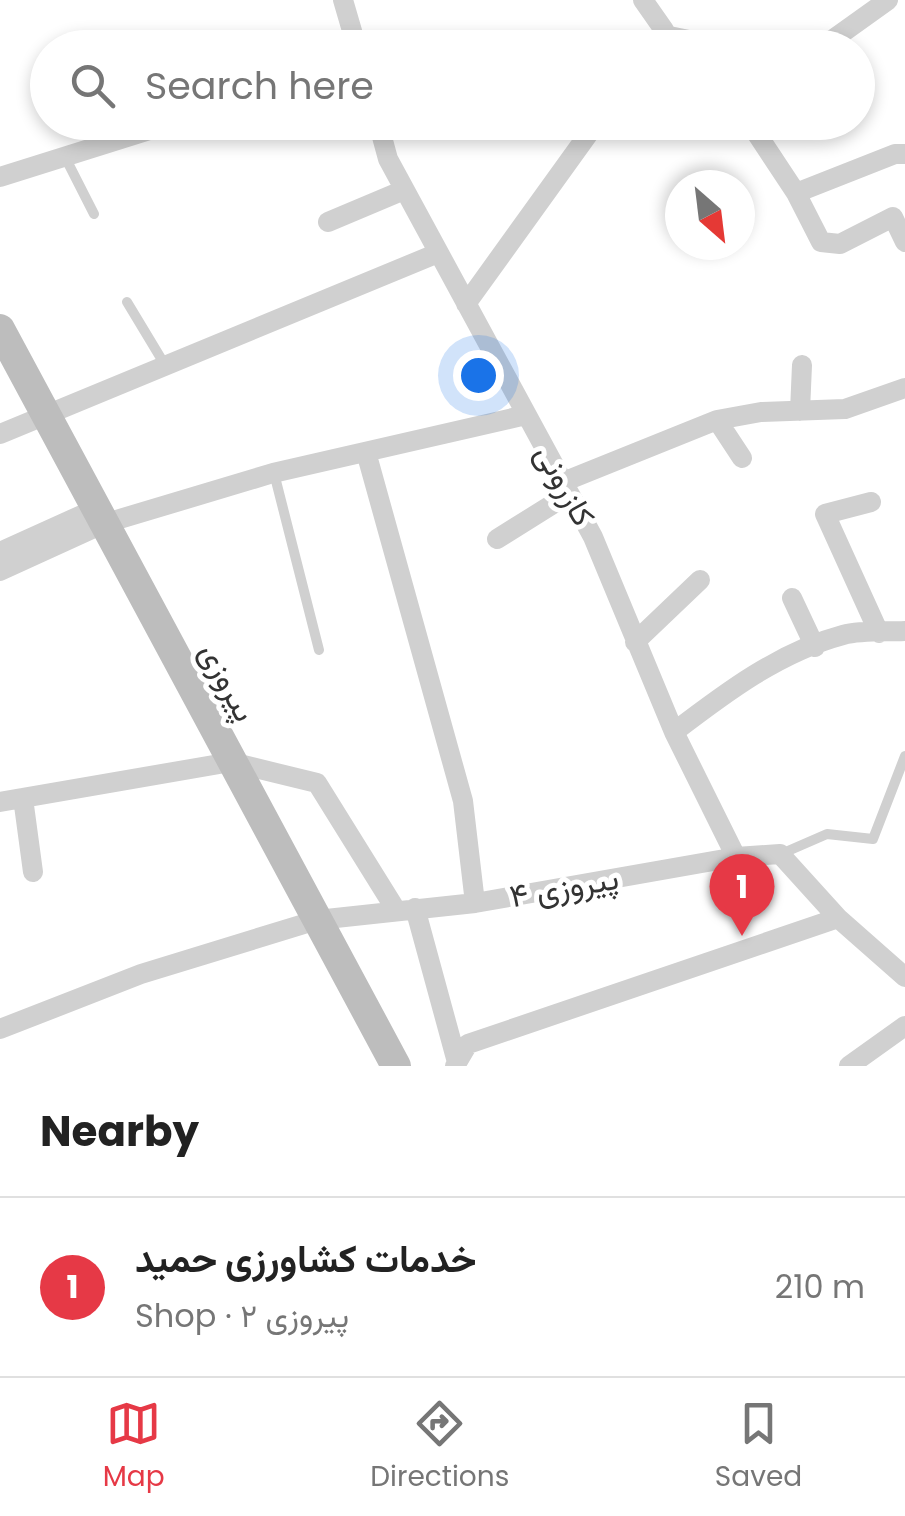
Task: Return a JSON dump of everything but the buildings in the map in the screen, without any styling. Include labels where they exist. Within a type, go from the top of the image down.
[{"type":"street","points":[[344,0],[352,30]]},
{"type":"street","points":[[643,0],[664,30]]},
{"type":"street","points":[[846,30],[888,0]]},
{"type":"street","points":[[0,177],[118,140]]},
{"type":"street","name":"کازرونی","points":[[383,140],[404,190],[593,538],[674,732],[736,856]]},
{"type":"street","points":[[466,304],[584,140]]},
{"type":"street","points":[[761,140],[796,193],[821,242],[840,244],[893,216],[905,242]]},
{"type":"street","points":[[796,193],[895,154],[905,154]]},
{"type":"street","points":[[328,222],[404,190]]},
{"type":"street","points":[[0,434],[438,253]]},
{"type":"street","name":"پیروزی","points":[[0,329],[396,1066]]},
{"type":"street","points":[[800,411],[802,365]]},
{"type":"street","points":[[497,540],[566,488],[716,420],[845,409],[905,388]]},
{"type":"street","points":[[0,552],[99,516],[526,414]]},
{"type":"street","points":[[716,420],[742,458]]},
{"type":"street","points":[[366,452],[463,800],[475,903]]},
{"type":"street","points":[[871,502],[825,514],[880,633]]},
{"type":"street","points":[[0,571],[99,516]]},
{"type":"street","points":[[635,642],[700,580]]},
{"type":"street","points":[[792,598],[814,647]]},
{"type":"street","points":[[674,732],[749,676],[814,647],[843,635],[905,631]]},
{"type":"street","points":[[0,802],[231,762],[317,783],[405,909],[456,1064]]},
{"type":"street","points":[[24,798],[33,872]]},
{"type":"street","points":[[780,854],[838,918],[905,977]]},
{"type":"street","name":"پیروزی ۴","points":[[0,1030],[141,974],[317,920],[475,903],[736,856],[780,854]]},
{"type":"street","points":[[456,1064],[468,1044],[838,918]]},
{"type":"street","points":[[849,1066],[905,1026]]},
{"type":"lane","points":[[64,157],[94,214]]},
{"type":"lane","points":[[128,302],[166,366]]},
{"type":"lane","points":[[273,472],[319,650]]},
{"type":"lane","points":[[780,854],[826,834],[873,839],[905,756]]},
{"type":"place","name":"خدمات کشاورزی حمید","points":[[742,936]]}]
